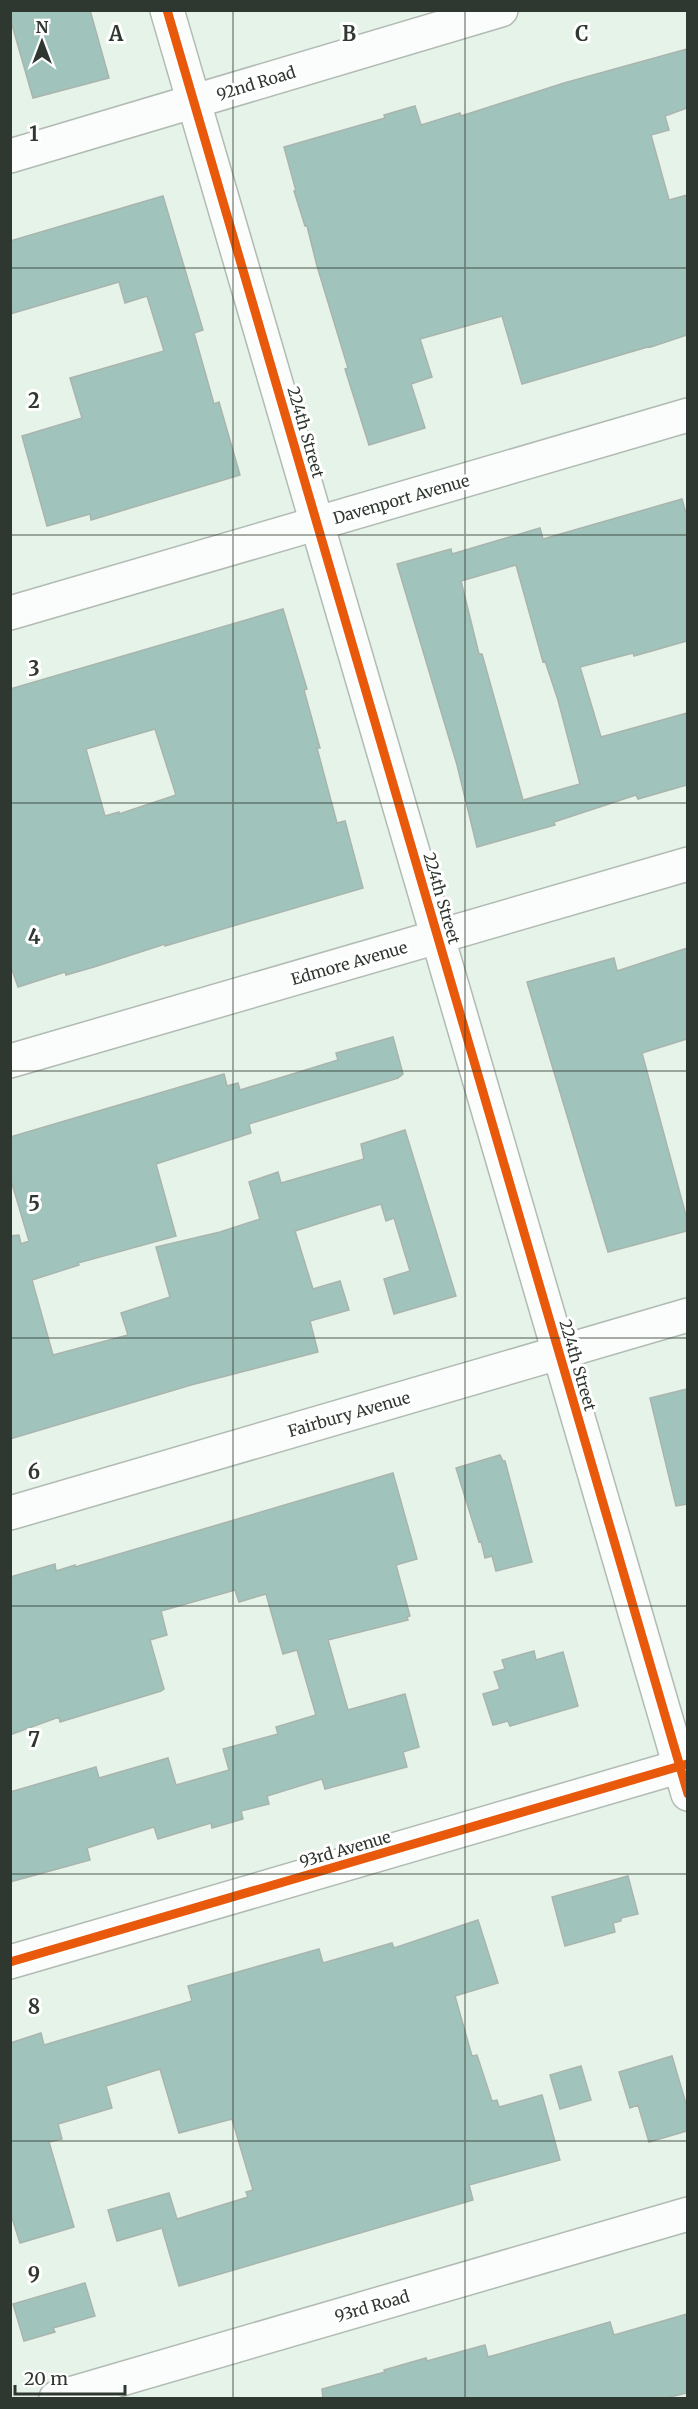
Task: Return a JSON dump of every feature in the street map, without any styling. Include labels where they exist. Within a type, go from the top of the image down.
[{"type":"street","name":"224th Street","points":[[167,10],[559,1353],[685,1775]]},
{"type":"street","name":"92nd Road","points":[[10,156],[501,10]]},
{"type":"street","name":"Davenport Avenue","points":[[10,614],[687,415]]},
{"type":"street","name":"Edmore Avenue","points":[[10,1061],[687,864]]},
{"type":"street","name":"Fairbury Avenue","points":[[10,1513],[687,1315]]},
{"type":"street","name":"93rd Avenue","points":[[10,1962],[685,1775]]},
{"type":"street","name":"93rd Road","points":[[56,2398],[687,2214]]},
{"type":"building","points":[[10,10],[90,10],[109,78],[33,98],[10,18]]},
{"type":"building","points":[[687,49],[687,108],[665,116],[669,130],[651,135],[669,200],[687,195],[687,335],[522,384],[502,316],[420,339],[432,377],[411,384],[425,428],[369,445],[345,369],[348,368],[307,226],[305,226],[294,191],[296,191],[284,147],[385,118],[384,115],[415,106],[421,125],[460,113],[461,116],[564,83]]},
{"type":"building","points":[[163,196],[203,330],[194,333],[214,404],[219,402],[240,475],[91,520],[90,514],[47,526],[22,436],[82,418],[70,378],[164,351],[147,296],[125,303],[119,282],[10,314],[10,241]]},
{"type":"building","points":[[682,499],[687,517],[687,641],[634,656],[633,653],[580,667],[601,737],[687,713],[687,785],[638,799],[636,795],[554,822],[555,825],[477,847],[457,765],[397,564],[451,549],[452,554],[540,528],[543,539]],"holes":[[[516,565],[543,662],[545,661],[558,700],[580,784],[523,800],[482,654],[479,654],[461,581]]]},
{"type":"building","points":[[283,609],[307,689],[304,690],[337,823],[345,821],[363,888],[18,987],[10,964],[10,689]],"holes":[[[155,729],[176,795],[119,814],[119,812],[105,816],[86,749]]]},
{"type":"building","points":[[687,948],[687,1039],[642,1053],[687,1219],[687,1231],[608,1252],[527,982],[614,958],[617,971]]},
{"type":"building","points":[[393,1037],[403,1074],[398,1078],[249,1124],[251,1133],[156,1164],[176,1236],[78,1263],[79,1265],[32,1280],[53,1355],[128,1335],[121,1313],[170,1297],[156,1247],[220,1232],[260,1219],[249,1182],[278,1172],[281,1183],[364,1159],[361,1144],[405,1130],[456,1296],[394,1314],[384,1279],[410,1271],[394,1218],[386,1221],[381,1204],[295,1231],[313,1289],[340,1281],[349,1310],[310,1321],[318,1352],[191,1385],[10,1439],[10,1236],[19,1235],[21,1244],[29,1241],[10,1177],[10,1137],[224,1074],[227,1086],[238,1083],[240,1090],[338,1060],[336,1053]]},
{"type":"building","points":[[687,1389],[687,1504],[676,1506],[650,1398]]},
{"type":"building","points":[[500,1455],[505,1461],[532,1562],[496,1571],[492,1556],[485,1558],[456,1468]]},
{"type":"building","points":[[393,1473],[417,1559],[396,1565],[410,1616],[407,1617],[408,1620],[328,1640],[348,1710],[405,1694],[419,1747],[403,1752],[407,1767],[325,1789],[322,1779],[267,1796],[269,1804],[241,1811],[243,1819],[212,1828],[211,1823],[158,1839],[154,1827],[87,1848],[90,1860],[10,1882],[10,1792],[96,1767],[99,1778],[168,1758],[176,1785],[229,1770],[223,1749],[278,1734],[276,1727],[316,1715],[297,1650],[283,1654],[266,1594],[239,1602],[235,1590],[161,1611],[167,1635],[150,1640],[164,1689],[161,1691],[60,1722],[59,1717],[10,1735],[10,1577],[55,1564],[56,1571],[75,1565],[75,1567]]},
{"type":"building","points":[[534,1651],[536,1660],[563,1652],[578,1706],[510,1726],[508,1721],[493,1725],[483,1694],[500,1689],[494,1672],[505,1669],[502,1660]]},
{"type":"building","points":[[628,1876],[638,1914],[621,1918],[621,1921],[613,1923],[615,1932],[565,1946],[552,1897]]},
{"type":"building","points":[[478,1920],[498,1983],[455,1996],[472,2056],[477,2055],[492,2101],[497,2100],[499,2107],[542,2095],[560,2160],[469,2185],[473,2200],[179,2286],[162,2228],[117,2241],[108,2210],[169,2193],[177,2219],[248,2197],[246,2192],[253,2190],[232,2119],[179,2133],[160,2069],[106,2086],[112,2108],[58,2124],[62,2139],[49,2142],[74,2227],[20,2243],[10,2212],[10,2043],[41,2033],[44,2045],[192,2001],[188,1986],[319,1949],[323,1963],[392,1943],[394,1948]]},
{"type":"building","points":[[672,2056],[687,2107],[687,2131],[649,2142],[638,2105],[630,2108],[619,2072]]},
{"type":"building","points":[[581,2066],[591,2100],[560,2109],[550,2075]]},
{"type":"building","points":[[85,2283],[95,2316],[53,2328],[55,2332],[24,2341],[13,2304]]},
{"type":"building","points":[[687,2314],[687,2393],[666,2398],[323,2398],[322,2389],[426,2358],[427,2361],[485,2345],[488,2357],[610,2322],[614,2335]]},
{"type":"cycle path","points":[[167,10],[688,1794]]},
{"type":"cycle path","points":[[10,1962],[687,1764]]}]
